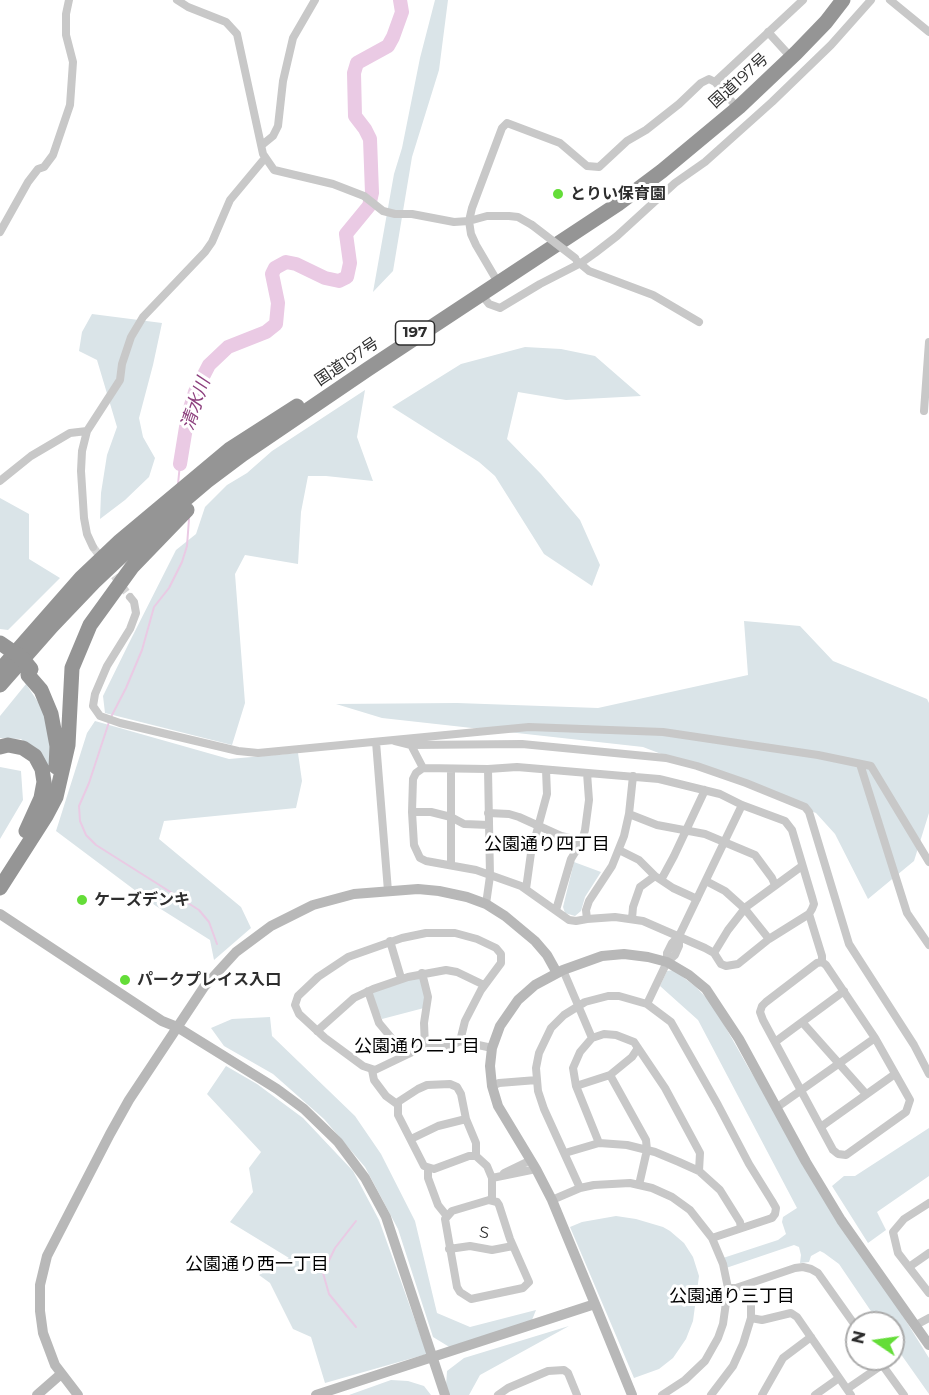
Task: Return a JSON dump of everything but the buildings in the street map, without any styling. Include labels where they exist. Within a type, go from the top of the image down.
[{"type":"highway","name":"国道197号","points":[[0,670],[81,578],[144,519],[230,449],[262,427],[362,368],[627,192],[735,105],[788,54],[835,0]]},
{"type":"highway","name":"国道197号","points":[[0,686],[94,582],[184,501],[230,464],[285,426],[618,204],[662,171],[739,107],[780,69],[811,39],[843,0]]},
{"type":"highway","points":[[0,888],[56,797],[68,745],[72,668],[90,625],[132,567],[166,531],[218,481],[285,426]]},
{"type":"highway","points":[[0,660],[47,608],[81,578]]},
{"type":"highway","points":[[0,643],[22,658],[41,690],[51,714],[57,756],[55,776],[48,794],[0,871]]},
{"type":"highway","points":[[0,650],[44,685],[60,723],[65,756]]},
{"type":"highway","points":[[0,747],[8,745],[23,747],[35,756],[42,769],[44,782],[41,798],[26,831]]},
{"type":"street","points":[[0,232],[28,182],[53,155],[70,105],[73,63],[66,35],[69,0]]},
{"type":"street","points":[[177,0],[188,7],[226,22],[237,34],[265,158],[273,170],[333,184],[364,196],[383,211],[395,214],[412,213],[454,222],[470,221],[487,216],[518,217],[532,225],[589,271],[653,295],[699,322]]},
{"type":"street","points":[[262,146],[273,136],[278,126],[283,81],[292,38],[315,0]]},
{"type":"street","points":[[715,82],[803,0]]},
{"type":"street","points":[[481,294],[489,304],[500,308],[616,236],[675,183],[705,162],[772,102],[831,45],[871,0]]},
{"type":"street","points":[[890,0],[929,32]]},
{"type":"street","points":[[768,32],[788,54]]},
{"type":"street","points":[[496,279],[471,234],[470,221],[472,208],[502,128],[507,123],[560,143],[587,166],[599,167],[627,141],[646,130],[701,83],[709,79],[715,82],[735,105]]},
{"type":"street","points":[[93,547],[87,534],[84,518],[81,471],[81,450],[87,431],[120,380],[122,364],[131,337],[143,317],[205,252],[212,242],[230,200],[265,158]]},
{"type":"street","points":[[924,411],[929,342]]},
{"type":"street","points":[[0,481],[31,456],[70,434],[87,431]]},
{"type":"street","points":[[130,597],[134,602],[136,613],[130,629],[107,666],[94,694],[93,706],[100,716],[120,723],[238,751],[258,753],[529,727],[663,732],[739,742],[871,766],[929,862]]},
{"type":"street","points":[[392,740],[411,745],[522,744],[666,758],[736,779],[805,807],[809,812],[849,944],[914,1045],[929,1074]]},
{"type":"street","points":[[376,742],[388,891]]},
{"type":"street","points":[[411,745],[423,768]]},
{"type":"street","points":[[860,764],[907,913],[929,945]]},
{"type":"street","points":[[517,767],[633,776],[659,779],[720,794],[785,821],[792,830],[814,904],[809,914],[769,939],[733,967],[721,964],[714,953],[679,936],[632,919],[569,920],[526,889],[490,874],[450,864],[426,861],[417,854],[414,845],[412,812],[413,779],[416,773],[423,768],[451,769],[517,767]]},
{"type":"street","points":[[450,864],[451,769]]},
{"type":"street","points":[[486,904],[490,874],[488,769]]},
{"type":"street","points":[[526,889],[531,853],[547,795],[546,770]]},
{"type":"street","points":[[556,910],[571,860],[582,841],[589,800],[587,773]]},
{"type":"street","points":[[587,919],[586,910],[589,901],[620,850],[630,814],[633,776]]},
{"type":"street","points":[[632,919],[633,907],[640,887],[658,878],[674,856],[705,790]]},
{"type":"street","points":[[647,1004],[667,962],[667,953],[679,936],[742,805]]},
{"type":"street","points":[[412,812],[431,812],[451,817],[464,824],[489,825]]},
{"type":"street","points":[[488,813],[509,814],[561,836],[582,841]]},
{"type":"street","points":[[630,814],[657,825],[705,834],[755,855],[775,885]]},
{"type":"street","points":[[620,850],[639,860],[658,878],[673,888],[697,899]]},
{"type":"street","points":[[714,953],[744,909],[802,866]]},
{"type":"street","points":[[706,881],[725,891],[744,909],[769,939]]},
{"type":"street","points":[[78,1395],[61,1374],[46,1344],[40,1311],[40,1285],[47,1256],[118,1118],[177,1027],[213,975],[236,952],[271,926],[300,911],[354,894],[418,889],[440,891],[486,904],[536,940],[560,972],[592,1038]]},
{"type":"street","points":[[0,906],[166,1015],[177,1027]]},
{"type":"street","points":[[0,914],[162,1021],[177,1027],[295,1102],[346,1151],[365,1178],[386,1217],[445,1395]]},
{"type":"street","points":[[809,914],[822,962]]},
{"type":"street","points":[[460,1041],[465,1021],[484,985],[500,966],[502,960],[499,951],[484,942],[464,935],[426,933],[390,941],[348,957],[318,977],[298,996],[295,1003],[297,1010],[317,1031],[363,1066],[372,1070],[425,1046],[451,1046],[460,1041],[492,1048]]},
{"type":"street","points":[[390,941],[401,978]]},
{"type":"street","points":[[632,1395],[552,1200],[534,1165],[502,1116],[492,1086],[490,1066],[492,1048],[503,1019],[518,1000],[535,985],[560,972],[602,956],[624,954],[667,962],[689,975],[706,989],[719,1006],[841,1220],[929,1345]]},
{"type":"street","points":[[822,962],[875,1038],[910,1100],[906,1113],[852,1153],[838,1154],[833,1150],[760,1012],[762,1006],[817,963],[822,962]]},
{"type":"street","points":[[317,1031],[346,1004],[368,991],[401,978],[446,970],[457,972],[484,985]]},
{"type":"street","points":[[423,973],[428,997],[424,1023],[425,1046]]},
{"type":"street","points":[[368,991],[379,1023],[402,1056]]},
{"type":"street","points":[[775,1042],[844,991]]},
{"type":"street","points":[[580,1188],[538,1091],[536,1068],[542,1043],[551,1028],[564,1015],[578,1006],[608,996],[629,998],[647,1004],[671,1022],[776,1208],[772,1218],[712,1238]]},
{"type":"street","points":[[802,1022],[866,1094]]},
{"type":"street","points":[[599,1143],[576,1086],[573,1068],[580,1052],[592,1038],[604,1034],[616,1035],[634,1042],[665,1088],[700,1154],[699,1171]]},
{"type":"street","points":[[776,1108],[875,1038]]},
{"type":"street","points":[[576,1086],[610,1075],[632,1057],[638,1048]]},
{"type":"street","points":[[372,1070],[374,1080],[386,1096],[398,1104]]},
{"type":"street","points":[[822,1126],[895,1074]]},
{"type":"street","points":[[610,1075],[644,1134],[647,1150],[639,1185]]},
{"type":"street","points":[[492,1086],[499,1083],[537,1080]]},
{"type":"street","points":[[476,1156],[476,1143],[466,1119],[459,1090],[450,1084],[435,1083],[405,1097],[398,1104],[398,1115],[422,1163],[434,1169],[469,1156],[476,1156],[487,1166],[492,1178],[492,1200]]},
{"type":"street","points":[[411,1139],[438,1126],[466,1119]]},
{"type":"street","points":[[565,1153],[599,1143],[627,1145],[647,1150],[699,1171],[720,1190],[740,1222],[741,1228]]},
{"type":"street","points":[[492,1178],[534,1165]]},
{"type":"street","points":[[428,1168],[428,1178],[438,1205],[446,1215]]},
{"type":"street","points":[[552,1200],[580,1188],[609,1183],[652,1188],[672,1197],[690,1210],[712,1238],[723,1264],[728,1288],[723,1324],[711,1352],[696,1372],[663,1395]]},
{"type":"street","points":[[492,1200],[499,1205],[513,1246],[529,1279],[528,1284],[523,1288],[474,1299],[458,1290],[444,1224],[446,1215],[452,1211],[492,1200]]},
{"type":"street","points":[[929,1203],[904,1219],[893,1232],[898,1254],[929,1293]]},
{"type":"street","name":"S","points":[[449,1249],[470,1246],[492,1250],[513,1246]]},
{"type":"street","points":[[909,1267],[929,1253]]},
{"type":"street","points":[[728,1288],[736,1288],[803,1267],[818,1273],[845,1311]]},
{"type":"street","points":[[711,1395],[736,1360],[743,1344],[751,1318],[751,1283]]},
{"type":"street","points":[[316,1395],[595,1304]]},
{"type":"street","points":[[751,1318],[762,1320],[791,1312],[797,1317],[849,1392],[871,1371]]},
{"type":"street","points":[[916,1325],[929,1318]]},
{"type":"street","points":[[762,1395],[783,1358],[811,1337]]},
{"type":"street","points":[[498,1395],[508,1388],[548,1371],[564,1370],[568,1373],[577,1395]]},
{"type":"street","points":[[887,1371],[904,1395]]},
{"type":"street","points":[[37,1395],[61,1374]]},
{"type":"street","points":[[815,1395],[839,1378]]},
{"type":"shaded area","points":[[435,0],[448,0],[439,70],[412,157],[393,271],[373,292],[394,174],[402,148],[420,58]]},
{"type":"shaded area","points":[[92,314],[162,323],[139,418],[143,437],[155,458],[149,477],[125,500],[100,519],[101,493],[107,455],[117,427],[97,360],[79,351],[82,332]]},
{"type":"shaded area","points":[[525,347],[561,349],[595,356],[641,396],[566,400],[518,392],[507,439],[541,474],[580,520],[600,565],[592,586],[544,554],[495,476],[479,462],[392,407],[461,364]]},
{"type":"shaded area","points":[[365,390],[357,437],[373,481],[308,476],[301,512],[298,564],[245,555],[235,574],[245,703],[232,745],[105,713],[103,696],[176,550],[196,534],[205,507],[227,485],[247,473],[272,451]]},
{"type":"shaded area","points":[[0,498],[29,514],[29,559],[60,578],[8,630],[0,629]]},
{"type":"shaded area","points":[[744,621],[800,626],[833,661],[927,699],[929,703],[929,813],[914,861],[868,899],[835,834],[816,813],[643,747],[382,718],[336,704],[457,703],[598,708],[748,675]]},
{"type":"shaded area","points":[[26,684],[42,708],[51,740],[50,774],[36,752],[21,739],[0,738],[0,716]]},
{"type":"shaded area","points":[[95,721],[229,759],[298,753],[302,781],[296,808],[164,821],[159,839],[241,907],[251,928],[214,960],[210,940],[156,906],[56,831],[87,733]]},
{"type":"shaded area","points":[[0,767],[21,771],[23,800],[0,839]]},
{"type":"shaded area","points":[[574,862],[601,872],[585,897],[581,911],[575,916],[565,913],[563,907]]},
{"type":"shaded area","points":[[674,970],[696,987],[713,1005],[748,1067],[900,1311],[871,1311],[839,1264],[820,1251],[811,1256],[809,1262],[800,1263],[799,1247],[794,1245],[726,1268],[723,1258],[778,1240],[786,1234],[782,1222],[783,1217],[797,1208],[698,1020],[660,986],[667,971]]},
{"type":"shaded area","points":[[421,975],[425,994],[424,1008],[382,1019],[370,992]]},
{"type":"shaded area","points":[[270,1017],[272,1036],[355,1116],[381,1154],[415,1221],[437,1313],[470,1327],[536,1310],[532,1320],[451,1348],[433,1337],[398,1229],[365,1167],[324,1119],[273,1074],[224,1046],[211,1028],[232,1019]]},
{"type":"shaded area","points":[[226,1066],[257,1084],[303,1118],[353,1171],[379,1220],[427,1354],[325,1383],[311,1337],[293,1329],[270,1283],[259,1275],[289,1258],[230,1222],[253,1192],[249,1168],[261,1152],[207,1094]]},
{"type":"shaded area","points":[[929,1128],[929,1176],[877,1212],[886,1230],[868,1243],[832,1186],[844,1176],[855,1176]]},
{"type":"shaded area","points":[[616,1216],[636,1219],[670,1231],[684,1243],[693,1257],[699,1276],[693,1321],[686,1339],[673,1358],[659,1369],[634,1378],[570,1227],[582,1222]]},
{"type":"shaded area","points":[[905,1319],[929,1358],[929,1394],[905,1360]]},
{"type":"shaded area","points":[[569,1326],[480,1375],[469,1395],[449,1395],[446,1386],[447,1371],[464,1358]]},
{"type":"shaded area","points":[[391,1380],[408,1381],[424,1386],[431,1395],[349,1395]]},
{"type":"waterway","name":"清水川","points":[[180,464],[188,415],[195,392],[209,365],[228,347],[266,332],[276,324],[278,303],[272,274],[275,268],[286,262],[296,264],[325,278],[339,281],[347,277],[350,263],[346,234],[369,206],[372,193],[370,139],[355,116],[354,73],[357,63],[388,46],[402,12],[400,0]]},
{"type":"waterway","points":[[178,484],[180,464]]},
{"type":"waterway","points":[[111,717],[142,650],[154,607],[169,588],[182,562],[187,546],[189,519]]},
{"type":"waterway","points":[[109,722],[79,806],[80,821],[86,835],[96,845],[199,910],[209,922],[217,944]]},
{"type":"waterway","points":[[356,1221],[335,1248],[323,1273],[329,1294],[356,1327]]},
{"type":"tunnel","points":[[93,547],[130,597]]},
{"type":"place","name":"とりい保育園","points":[[558,194]]},
{"type":"place","name":"ケーズデンキ","points":[[82,900]]},
{"type":"place","name":"パークプレイス入口","points":[[125,980]]},
{"type":"district","name":"公園通り四丁目","points":[[547,845]]},
{"type":"district","name":"公園通り二丁目","points":[[417,1047]]},
{"type":"district","name":"公園通り西一丁目","points":[[257,1265]]},
{"type":"district","name":"公園通り三丁目","points":[[732,1297]]}]
